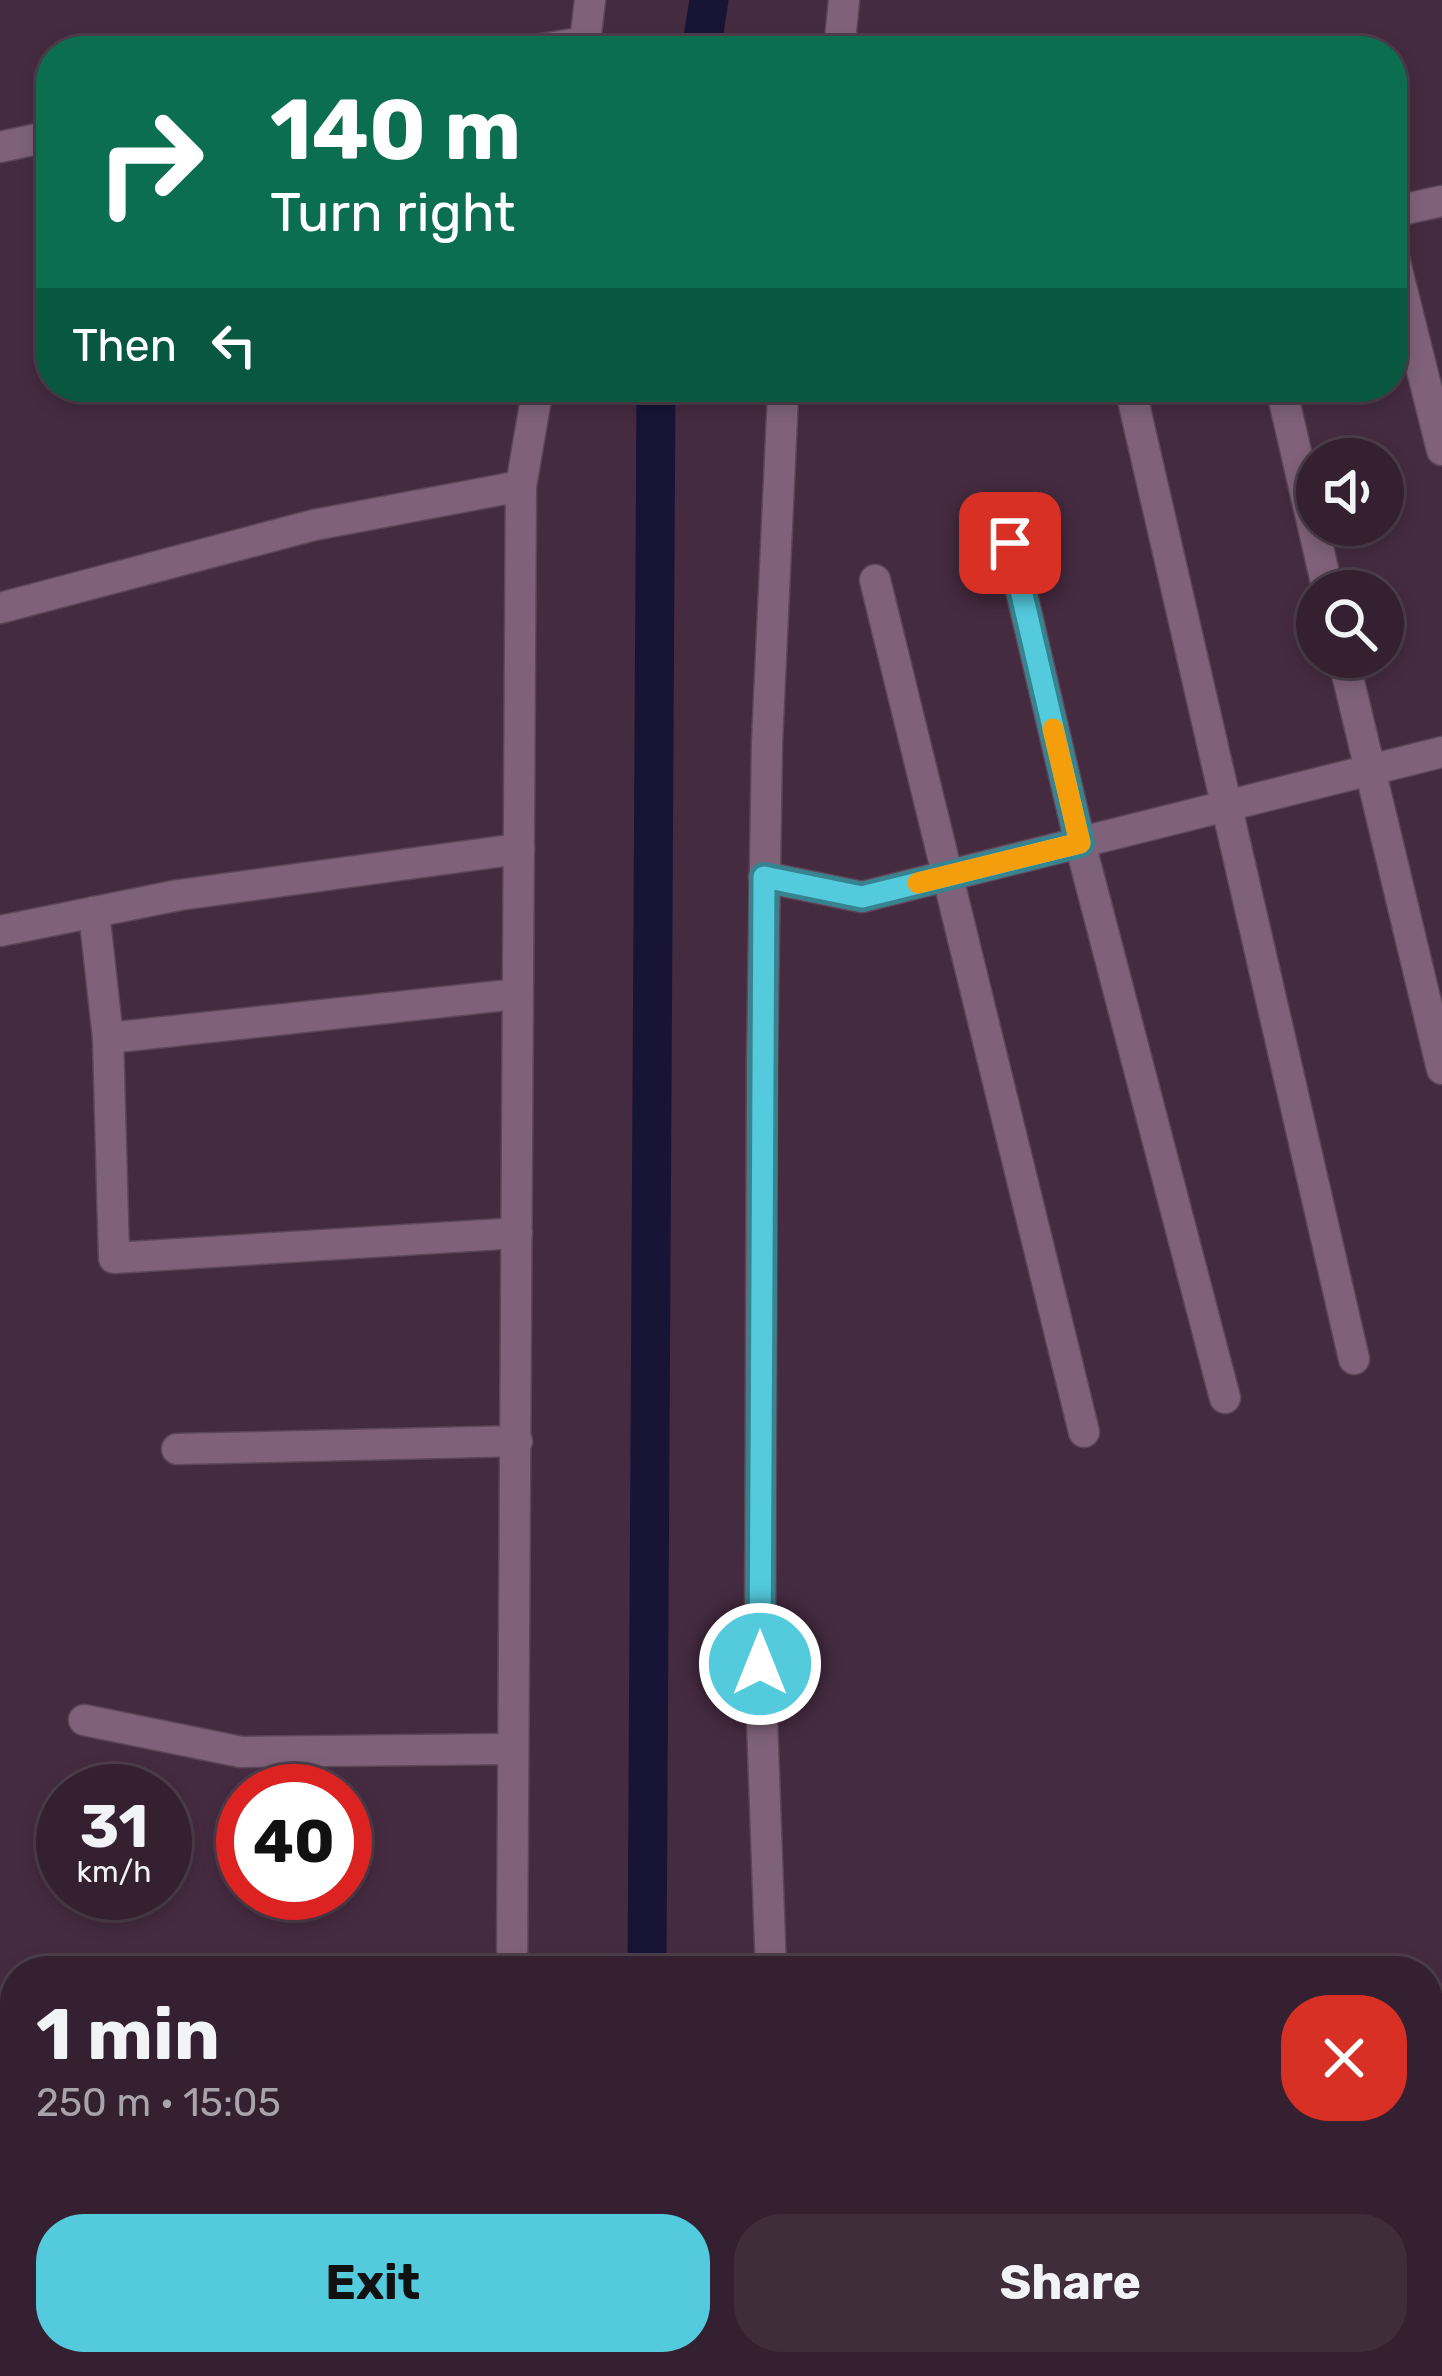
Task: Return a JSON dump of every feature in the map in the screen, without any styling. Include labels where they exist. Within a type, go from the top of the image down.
[{"type":"street","points":[[585,36],[590,0]]},
{"type":"street","points":[[840,36],[844,0]]},
{"type":"street","points":[[0,147],[36,139]]},
{"type":"street","points":[[1407,208],[1442,200]]},
{"type":"street","points":[[1407,310],[1442,450]]},
{"type":"street","points":[[512,1956],[520,486],[535,402]]},
{"type":"street","points":[[770,1956],[760,1664],[764,877],[783,402]]},
{"type":"street","points":[[1133,402],[1354,1359]]},
{"type":"street","points":[[1284,402],[1323,570]]},
{"type":"street","points":[[0,608],[314,525],[520,486]]},
{"type":"street","points":[[1010,543],[1080,843],[1225,1398]]},
{"type":"street","points":[[874,580],[1084,1432]]},
{"type":"street","points":[[1348,678],[1442,1069]]},
{"type":"street","points":[[764,877],[862,897],[1442,752]]},
{"type":"street","points":[[0,931],[179,895],[519,849]]},
{"type":"street","points":[[94,912],[108,1038],[114,1258],[517,1233]]},
{"type":"street","points":[[108,1038],[517,994]]},
{"type":"street","points":[[178,1449],[517,1442]]},
{"type":"street","points":[[84,1720],[241,1752],[513,1749]]},
{"type":"waterway","points":[[703,36],[709,0]]},
{"type":"waterway","points":[[647,1956],[656,402]]},
{"type":"slow traffic","points":[[918,883],[1080,843],[1053,729]]},
{"type":"route","points":[[760,1664],[764,877],[862,897],[1080,843],[1010,543]]}]
